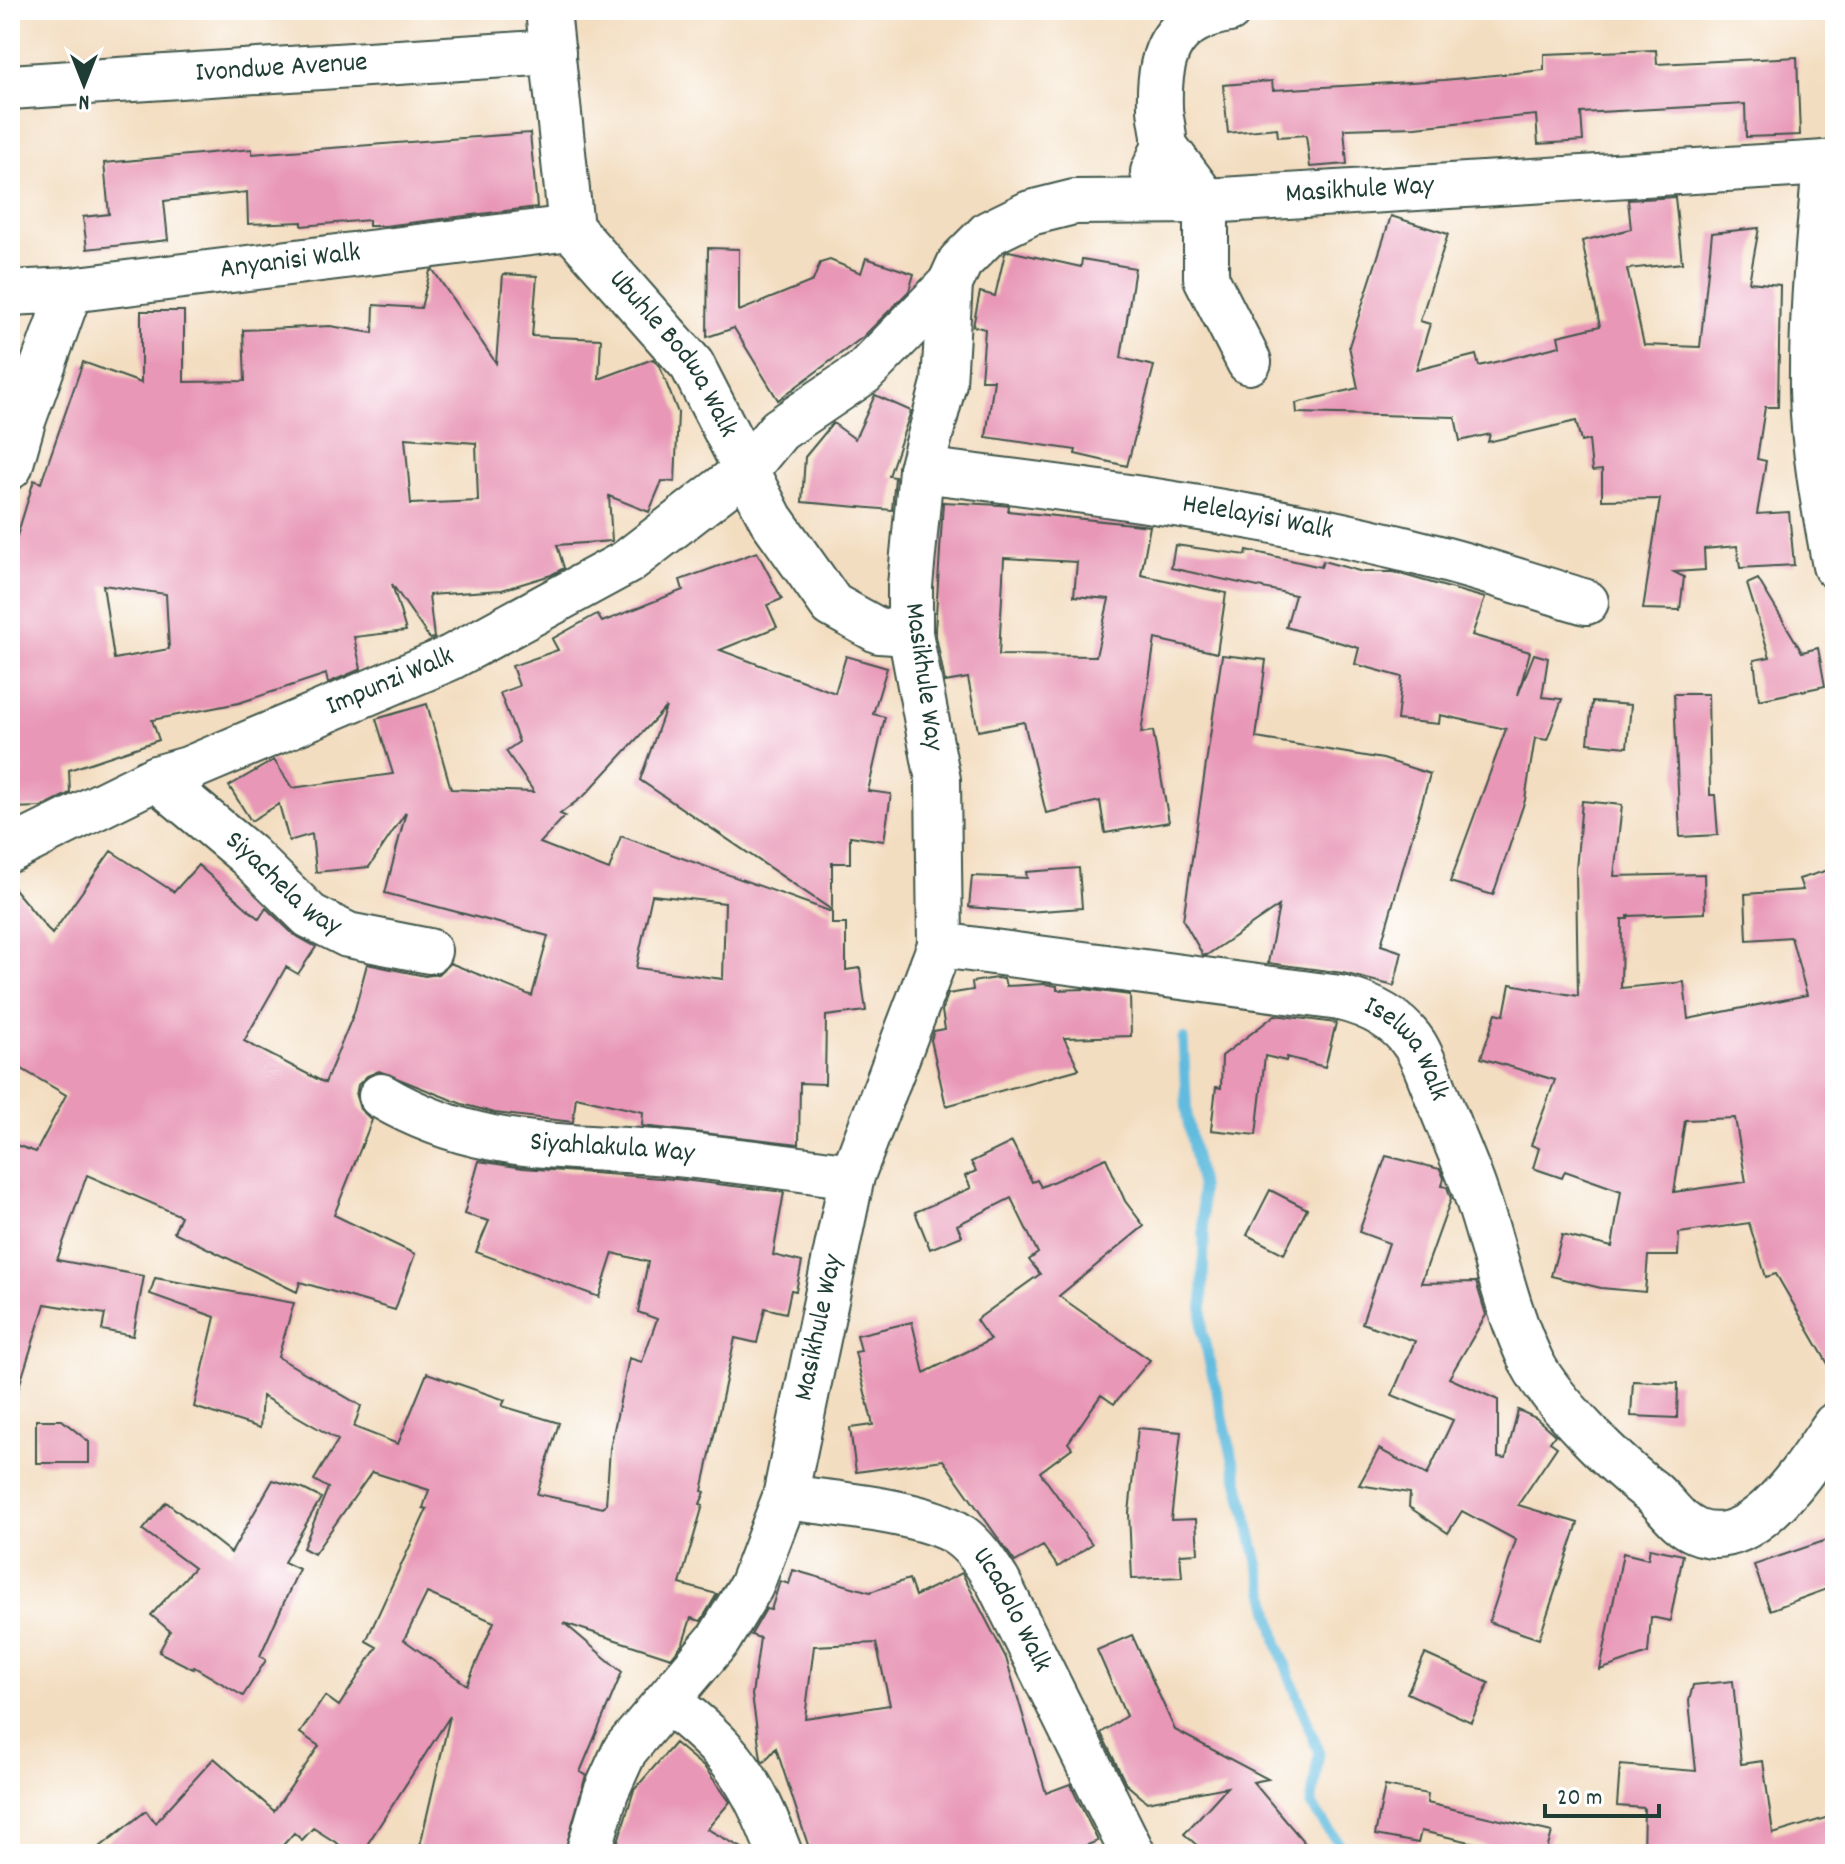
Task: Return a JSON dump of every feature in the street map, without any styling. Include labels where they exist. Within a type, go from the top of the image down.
[{"type":"street","points":[[1229,10],[1204,15],[1186,24],[1170,41],[1163,61],[1159,106],[1164,145],[1206,201],[1206,278],[1249,362]]},
{"type":"street","points":[[550,31],[571,228]]},
{"type":"street","name":"Ivondwe Avenue","points":[[10,87],[550,31]]},
{"type":"street","points":[[1141,200],[1164,145]]},
{"type":"street","points":[[1830,162],[1824,310],[1812,392],[1818,478],[1835,566]]},
{"type":"street","name":"Masikhule Way","points":[[588,1854],[606,1792],[625,1750],[719,1639],[751,1586],[785,1497],[852,1176],[940,945],[938,780],[910,633],[910,586],[921,470],[944,383],[950,284],[960,262],[989,233],[1030,213],[1074,202],[1206,201],[1830,162]]},
{"type":"street","name":"Anyanisi Walk","points":[[10,293],[70,290],[571,228]]},
{"type":"street","name":"Ubuhle Bodwa Walk","points":[[571,228],[692,365],[771,519],[832,605],[879,631],[910,633]]},
{"type":"street","name":"Impunzi Walk","points":[[10,850],[156,778],[188,769],[450,658],[627,562],[745,471],[779,430],[863,373],[950,284]]},
{"type":"street","points":[[10,467],[70,290]]},
{"type":"street","name":"Helelayisi Walk","points":[[921,470],[1112,493],[1285,524],[1434,557],[1586,602]]},
{"type":"street","name":"Siyachela Way","points":[[156,778],[248,855],[310,916],[348,935],[429,951]]},
{"type":"street","name":"Iselwa Walk","points":[[940,945],[1312,994],[1366,1004],[1389,1018],[1414,1044],[1427,1071],[1475,1192],[1518,1328],[1533,1365],[1549,1388],[1630,1476],[1655,1495],[1668,1513],[1697,1531],[1728,1531],[1748,1526],[1779,1500],[1835,1425]]},
{"type":"street","name":"Siyahlakula Way","points":[[381,1096],[407,1111],[510,1143],[677,1154],[852,1176]]},
{"type":"street","name":"Ucadolo Walk","points":[[785,1497],[872,1510],[923,1522],[957,1533],[978,1552],[998,1582],[1133,1854]]},
{"type":"street","points":[[667,1701],[723,1746],[748,1778],[780,1854]]},
{"type":"building","points":[[1656,50],[1657,64],[1797,57],[1800,135],[1746,137],[1745,104],[1581,113],[1583,141],[1538,144],[1536,115],[1415,127],[1344,129],[1347,164],[1310,167],[1306,135],[1278,137],[1277,128],[1228,133],[1223,85],[1272,81],[1273,90],[1444,80],[1544,70],[1544,54]]},
{"type":"building","points":[[530,133],[537,207],[385,226],[369,226],[369,220],[302,226],[302,222],[248,224],[247,192],[164,201],[168,240],[87,249],[83,217],[109,214],[104,163],[252,149],[252,154]]},
{"type":"building","points":[[1675,197],[1682,263],[1627,269],[1644,345],[1700,347],[1712,233],[1759,228],[1749,282],[1780,285],[1778,407],[1765,407],[1757,459],[1766,461],[1757,514],[1789,512],[1794,565],[1740,568],[1737,546],[1704,549],[1705,570],[1674,572],[1684,577],[1680,610],[1643,609],[1660,499],[1602,500],[1602,470],[1592,471],[1589,440],[1581,442],[1576,421],[1488,442],[1490,434],[1460,441],[1455,417],[1297,413],[1296,403],[1358,388],[1349,346],[1391,216],[1448,234],[1420,321],[1430,324],[1416,370],[1476,355],[1479,366],[1560,346],[1558,336],[1600,326],[1582,241],[1631,229],[1628,200]]},
{"type":"building","points":[[708,248],[739,249],[739,311],[813,281],[820,263],[830,260],[861,273],[866,258],[914,274],[909,291],[863,337],[778,400],[734,328],[707,337]]},
{"type":"building","points":[[1009,251],[1081,267],[1082,259],[1135,268],[1121,358],[1154,366],[1127,466],[1075,454],[1076,450],[986,437],[994,380],[981,380],[985,329],[973,326],[980,292],[995,296],[1005,253]]},
{"type":"building","points":[[433,270],[496,363],[503,274],[537,276],[532,336],[601,339],[599,379],[653,359],[660,367],[678,413],[675,482],[662,481],[649,512],[609,496],[612,541],[557,545],[564,568],[551,575],[502,590],[429,595],[434,638],[430,639],[392,584],[406,631],[354,637],[361,669],[328,683],[326,674],[239,703],[152,720],[159,740],[69,770],[70,793],[41,807],[10,808],[10,559],[34,480],[41,483],[83,362],[141,383],[141,311],[184,311],[184,382],[245,381],[243,330],[330,326],[373,333],[374,305],[421,308],[430,271]],"holes":[[[405,438],[476,443],[478,501],[411,504]],[[103,585],[166,594],[169,649],[114,659]]]},
{"type":"building","points":[[875,395],[911,411],[889,476],[895,477],[892,510],[802,502],[805,457],[833,423],[855,439]]},
{"type":"building","points":[[943,502],[1009,506],[1008,511],[1150,526],[1141,575],[1226,593],[1217,653],[1155,639],[1141,733],[1153,731],[1169,822],[1105,833],[1100,801],[1046,813],[1024,722],[978,731],[968,678],[945,682],[935,631]],"holes":[[[1004,558],[1077,562],[1074,596],[1109,599],[1096,656],[999,655]]]},
{"type":"building","points":[[1175,545],[1246,555],[1247,550],[1321,567],[1323,561],[1363,572],[1393,572],[1485,598],[1472,635],[1530,652],[1518,695],[1534,654],[1548,658],[1542,697],[1562,699],[1547,740],[1535,738],[1525,800],[1493,895],[1450,882],[1506,729],[1440,715],[1439,724],[1397,720],[1402,677],[1355,664],[1359,648],[1286,627],[1295,595],[1171,568]]},
{"type":"building","points":[[757,552],[782,599],[767,605],[777,627],[720,650],[835,693],[846,656],[887,668],[873,714],[885,717],[868,791],[891,794],[884,841],[850,836],[850,863],[832,863],[832,910],[640,780],[666,707],[586,794],[560,814],[565,816],[540,843],[609,870],[621,836],[832,912],[832,924],[846,924],[846,970],[860,968],[866,1011],[826,1016],[825,1084],[800,1083],[799,1144],[642,1126],[643,1112],[576,1097],[573,1122],[495,1113],[462,1104],[379,1071],[367,1076],[358,1085],[356,1096],[360,1109],[372,1120],[334,1215],[415,1254],[395,1310],[300,1282],[297,1292],[174,1232],[181,1216],[87,1175],[57,1260],[144,1276],[133,1336],[102,1330],[105,1314],[45,1304],[17,1393],[10,1392],[10,1143],[36,1152],[66,1095],[10,1062],[10,884],[52,934],[111,851],[174,892],[198,865],[259,919],[266,908],[293,934],[316,947],[298,974],[286,967],[244,1041],[325,1083],[354,1013],[367,964],[425,976],[438,974],[450,963],[532,996],[548,936],[385,893],[406,812],[369,867],[316,872],[312,834],[289,841],[279,804],[251,821],[229,786],[274,760],[292,788],[393,774],[376,719],[427,704],[451,789],[534,792],[506,751],[519,742],[500,693],[519,686],[512,666],[558,650],[552,639],[597,614],[602,622],[683,590],[680,580]],"holes":[[[652,895],[725,903],[723,979],[636,968]]]},
{"type":"building","points":[[1758,579],[1802,652],[1818,648],[1825,686],[1759,700],[1754,660],[1770,657],[1747,584]]},
{"type":"building","points":[[1222,655],[1266,660],[1256,738],[1383,759],[1430,774],[1381,945],[1402,952],[1394,986],[1343,973],[1268,963],[1279,906],[1207,955],[1203,955],[1183,920]]},
{"type":"building","points":[[1674,694],[1708,694],[1710,795],[1715,795],[1718,835],[1680,837]]},
{"type":"building","points":[[1592,702],[1631,705],[1627,747],[1588,743]]},
{"type":"building","points":[[1582,801],[1622,805],[1614,876],[1704,874],[1705,913],[1628,916],[1628,919],[1622,919],[1621,988],[1684,982],[1688,1019],[1807,995],[1791,937],[1747,940],[1745,894],[1803,890],[1799,879],[1835,868],[1835,1376],[1776,1274],[1766,1277],[1749,1223],[1679,1233],[1678,1256],[1648,1256],[1645,1292],[1601,1288],[1551,1276],[1562,1235],[1612,1247],[1621,1191],[1565,1171],[1562,1178],[1533,1168],[1539,1148],[1531,1145],[1555,1080],[1481,1058],[1496,1013],[1504,1015],[1510,984],[1578,996],[1576,870]],"holes":[[[1735,1118],[1746,1182],[1674,1192],[1685,1120]]]},
{"type":"building","points":[[1079,868],[1082,908],[1027,912],[969,907],[972,876],[1027,878],[1026,872]]},
{"type":"building","points":[[1004,979],[1006,986],[1045,984],[1057,986],[1057,990],[1084,989],[1130,995],[1131,1036],[1064,1038],[1079,1069],[946,1106],[931,1040],[934,1031],[945,1029],[942,1011],[948,994],[973,990],[972,982]]},
{"type":"building","points":[[1275,1015],[1336,1023],[1325,1067],[1287,1057],[1286,1061],[1265,1056],[1256,1135],[1211,1130],[1216,1087],[1221,1088],[1222,1056]]},
{"type":"building","points":[[1012,1142],[1032,1182],[1037,1180],[1041,1187],[1106,1158],[1125,1201],[1144,1226],[1059,1296],[1150,1360],[1114,1404],[1101,1395],[1068,1443],[1072,1448],[1040,1472],[1092,1544],[1058,1567],[1043,1546],[1015,1562],[943,1460],[856,1472],[850,1428],[873,1425],[855,1352],[861,1351],[857,1335],[912,1322],[924,1373],[990,1340],[976,1320],[1040,1274],[1029,1260],[1038,1253],[1011,1198],[957,1225],[962,1236],[930,1249],[915,1212],[971,1188],[965,1176],[976,1171],[971,1162]]},
{"type":"building","points":[[1386,1156],[1440,1169],[1444,1178],[1442,1186],[1447,1187],[1451,1199],[1421,1283],[1476,1282],[1486,1315],[1449,1378],[1498,1400],[1498,1457],[1506,1458],[1518,1410],[1536,1418],[1555,1435],[1550,1442],[1557,1447],[1518,1505],[1578,1523],[1539,1639],[1489,1622],[1516,1540],[1462,1511],[1448,1533],[1409,1507],[1410,1493],[1359,1485],[1379,1449],[1427,1475],[1453,1420],[1392,1395],[1415,1341],[1362,1323],[1389,1243],[1359,1232]]},
{"type":"building","points":[[479,1161],[523,1168],[675,1179],[784,1192],[773,1255],[802,1262],[796,1291],[791,1290],[786,1313],[765,1308],[757,1343],[735,1338],[702,1491],[705,1492],[700,1504],[703,1505],[680,1584],[717,1594],[701,1621],[691,1618],[683,1643],[671,1658],[564,1623],[622,1672],[580,1772],[586,1775],[564,1854],[418,1854],[450,1716],[361,1854],[354,1854],[313,1828],[302,1840],[294,1833],[275,1854],[91,1854],[146,1811],[155,1823],[214,1758],[274,1811],[319,1746],[300,1733],[325,1696],[339,1706],[377,1647],[366,1641],[427,1509],[423,1508],[429,1490],[372,1472],[314,1554],[303,1548],[328,1488],[314,1480],[338,1440],[262,1396],[260,1428],[194,1407],[215,1317],[150,1294],[155,1278],[294,1303],[278,1357],[361,1406],[354,1427],[398,1444],[427,1373],[505,1400],[502,1406],[559,1423],[537,1494],[603,1508],[606,1504],[610,1449],[629,1358],[642,1362],[657,1319],[638,1312],[648,1262],[613,1253],[599,1297],[476,1252],[489,1221],[464,1214]],"holes":[[[427,1593],[494,1622],[467,1685],[404,1640]]]},
{"type":"building","points":[[1270,1190],[1307,1209],[1284,1254],[1247,1235]]},
{"type":"building","points":[[1633,1381],[1678,1383],[1677,1418],[1631,1416]]},
{"type":"building","points":[[36,1420],[62,1420],[89,1442],[89,1463],[36,1463]]},
{"type":"building","points":[[1138,1428],[1181,1432],[1171,1520],[1196,1519],[1198,1553],[1180,1554],[1182,1577],[1132,1579],[1129,1513]]},
{"type":"building","points":[[273,1480],[321,1498],[284,1562],[299,1569],[260,1656],[266,1660],[243,1696],[194,1667],[159,1652],[170,1631],[151,1615],[194,1568],[143,1530],[166,1502],[231,1553]]},
{"type":"building","points":[[1827,1540],[1835,1563],[1835,1586],[1770,1610],[1754,1565]]},
{"type":"building","points":[[1650,1548],[1683,1555],[1670,1621],[1651,1617],[1648,1653],[1600,1670],[1623,1553],[1648,1559]]},
{"type":"building","points":[[793,1570],[870,1592],[909,1579],[915,1596],[962,1573],[1006,1658],[1046,1793],[1070,1784],[1098,1841],[1064,1854],[811,1854],[776,1748],[764,1762],[761,1759],[752,1695],[760,1638],[751,1635],[766,1609],[771,1610],[780,1581],[789,1584]],"holes":[[[876,1643],[890,1705],[805,1718],[814,1646]]]},
{"type":"building","points":[[1132,1635],[1175,1730],[1268,1779],[1253,1782],[1314,1854],[1207,1854],[1184,1834],[1227,1787],[1147,1802],[1126,1784],[1101,1733],[1126,1716],[1097,1650]]},
{"type":"building","points":[[1425,1654],[1489,1683],[1471,1722],[1407,1693]]},
{"type":"building","points":[[1733,1681],[1741,1764],[1763,1761],[1773,1834],[1835,1815],[1835,1854],[1643,1854],[1644,1808],[1617,1806],[1620,1765],[1696,1771],[1689,1701],[1693,1685]]},
{"type":"building","points":[[675,1743],[705,1768],[730,1802],[707,1829],[753,1854],[614,1854],[634,1790]]},
{"type":"building","points":[[1385,1786],[1428,1794],[1427,1803],[1552,1832],[1546,1854],[1495,1854],[1497,1848],[1421,1831],[1418,1843],[1375,1835]]},
{"type":"waterway","points":[[1183,1039],[1187,1118],[1201,1185],[1204,1238],[1202,1331],[1278,1645],[1319,1753],[1311,1805],[1346,1854]]}]
